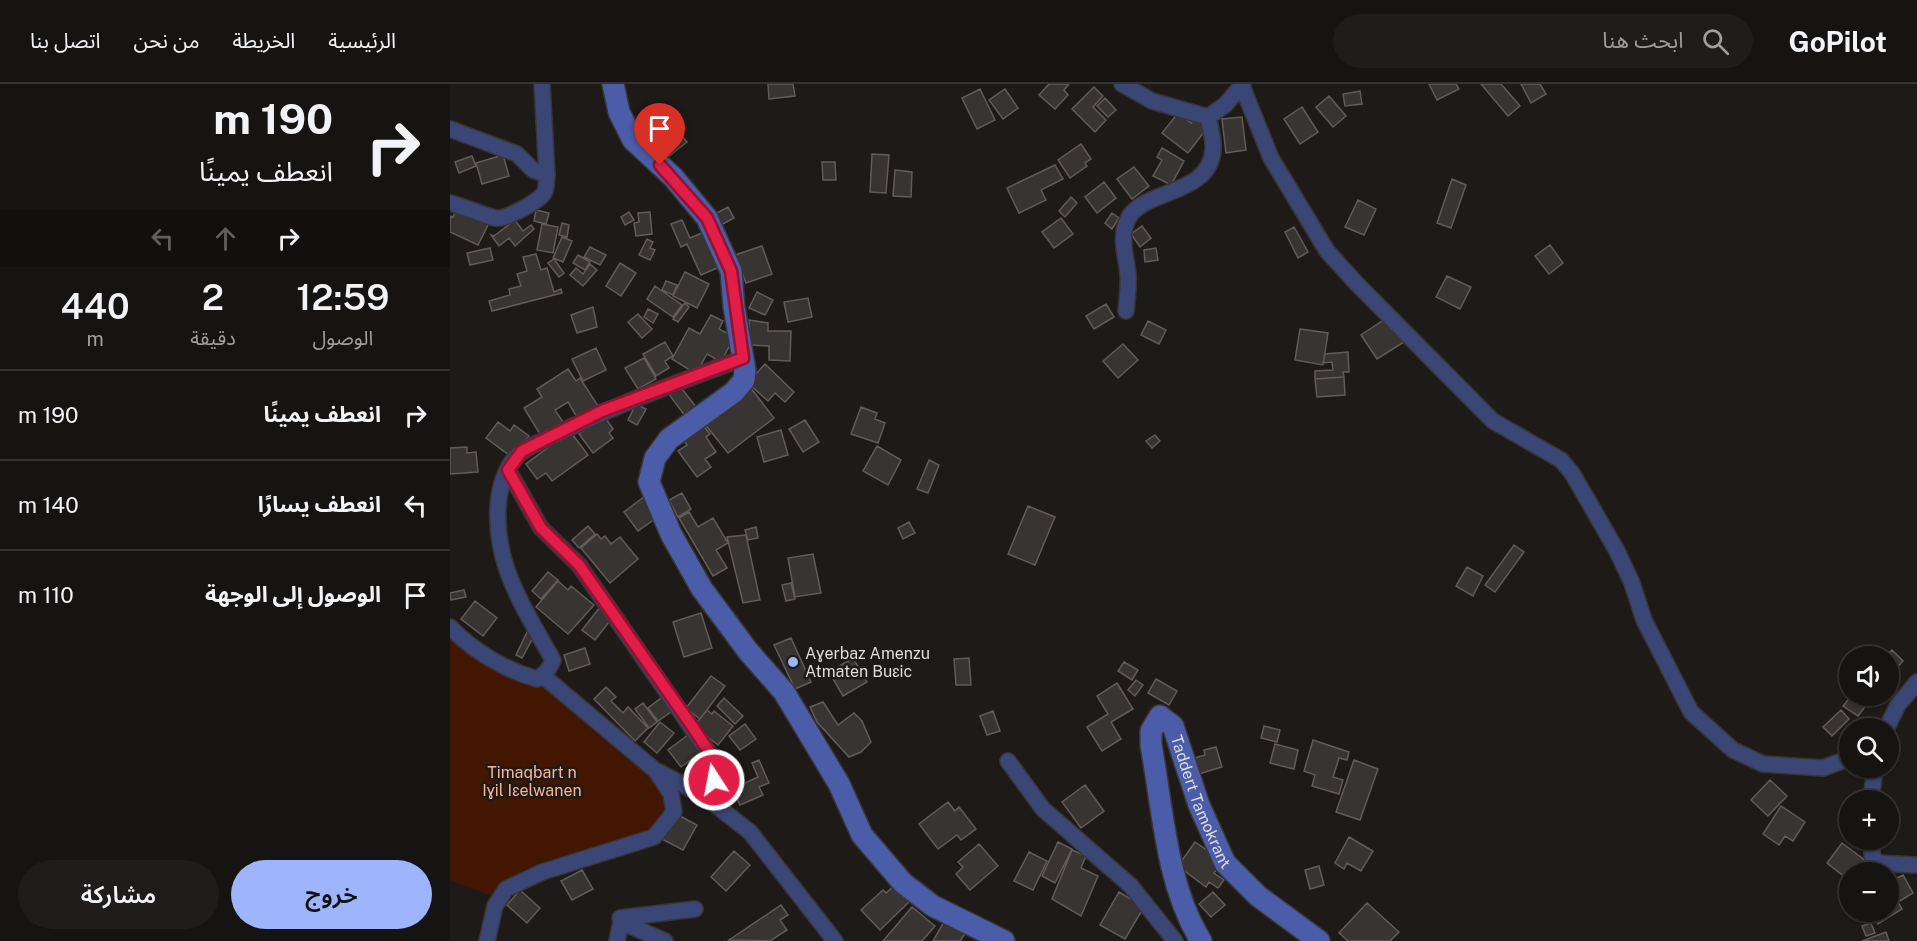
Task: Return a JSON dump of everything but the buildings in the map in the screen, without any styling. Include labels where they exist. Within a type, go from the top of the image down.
[{"type":"street","points":[[450,203],[497,219],[511,215],[521,207],[534,203],[545,192],[547,175],[542,84]]},
{"type":"street","points":[[613,84],[619,112],[633,140],[673,177],[707,218],[731,271],[743,358],[744,380],[734,392],[669,439],[655,458],[649,482],[671,534],[702,589],[748,651],[784,692],[838,784],[861,835],[903,883],[933,906],[1004,941]]},
{"type":"street","points":[[1122,84],[1152,101],[1208,117],[1226,105],[1242,85]]},
{"type":"street","points":[[1242,85],[1270,158],[1328,251],[1357,284],[1494,421],[1561,460],[1572,473],[1617,551],[1632,583],[1644,620],[1691,712],[1733,750],[1763,764],[1823,768],[1839,762]]},
{"type":"street","points":[[1126,311],[1128,276],[1123,235],[1128,217],[1139,206],[1189,185],[1207,167],[1214,150],[1208,117]]},
{"type":"street","points":[[450,129],[517,154],[533,170],[547,175]]},
{"type":"street","points":[[450,627],[465,643],[497,662],[537,679],[543,676],[549,670],[553,660],[507,570],[499,532],[498,504],[508,470],[522,451],[602,411],[743,358]]},
{"type":"street","points":[[508,470],[541,528],[579,565],[710,753],[714,780],[714,803]]},
{"type":"street","points":[[543,676],[656,771],[714,803],[750,832],[835,941]]},
{"type":"street","points":[[1891,718],[1898,705],[1917,682]]},
{"type":"street","name":"Taddert Tamokrant","points":[[1200,941],[1186,916],[1174,874],[1151,745],[1151,731],[1160,716],[1173,726],[1199,805],[1225,863],[1258,896],[1319,941]]},
{"type":"street","points":[[1008,761],[1043,809],[1131,886],[1175,941]]},
{"type":"street","points":[[487,941],[495,906],[506,889],[542,872],[654,837],[674,812],[671,794],[656,771]]},
{"type":"street","points":[[1872,850],[1877,863],[1917,865]]},
{"type":"street","points":[[617,941],[621,918],[695,909]]},
{"type":"street","points":[[621,922],[665,941]]},
{"type":"green space","name":"Timaqbart n Iɣil Iɛelwanen","points":[[450,637],[461,648],[494,669],[541,684],[650,776],[664,797],[666,810],[653,827],[630,839],[543,862],[522,871],[505,882],[492,896],[450,880]]},
{"type":"place","name":"Aɣerbaz Amenzu Atmaten Buɛic","points":[[793,662]]},
{"type":"route","points":[[660,165],[707,218],[731,271],[734,307],[743,358],[602,411],[522,451],[508,470],[541,528],[579,565],[710,753],[714,780]]}]
